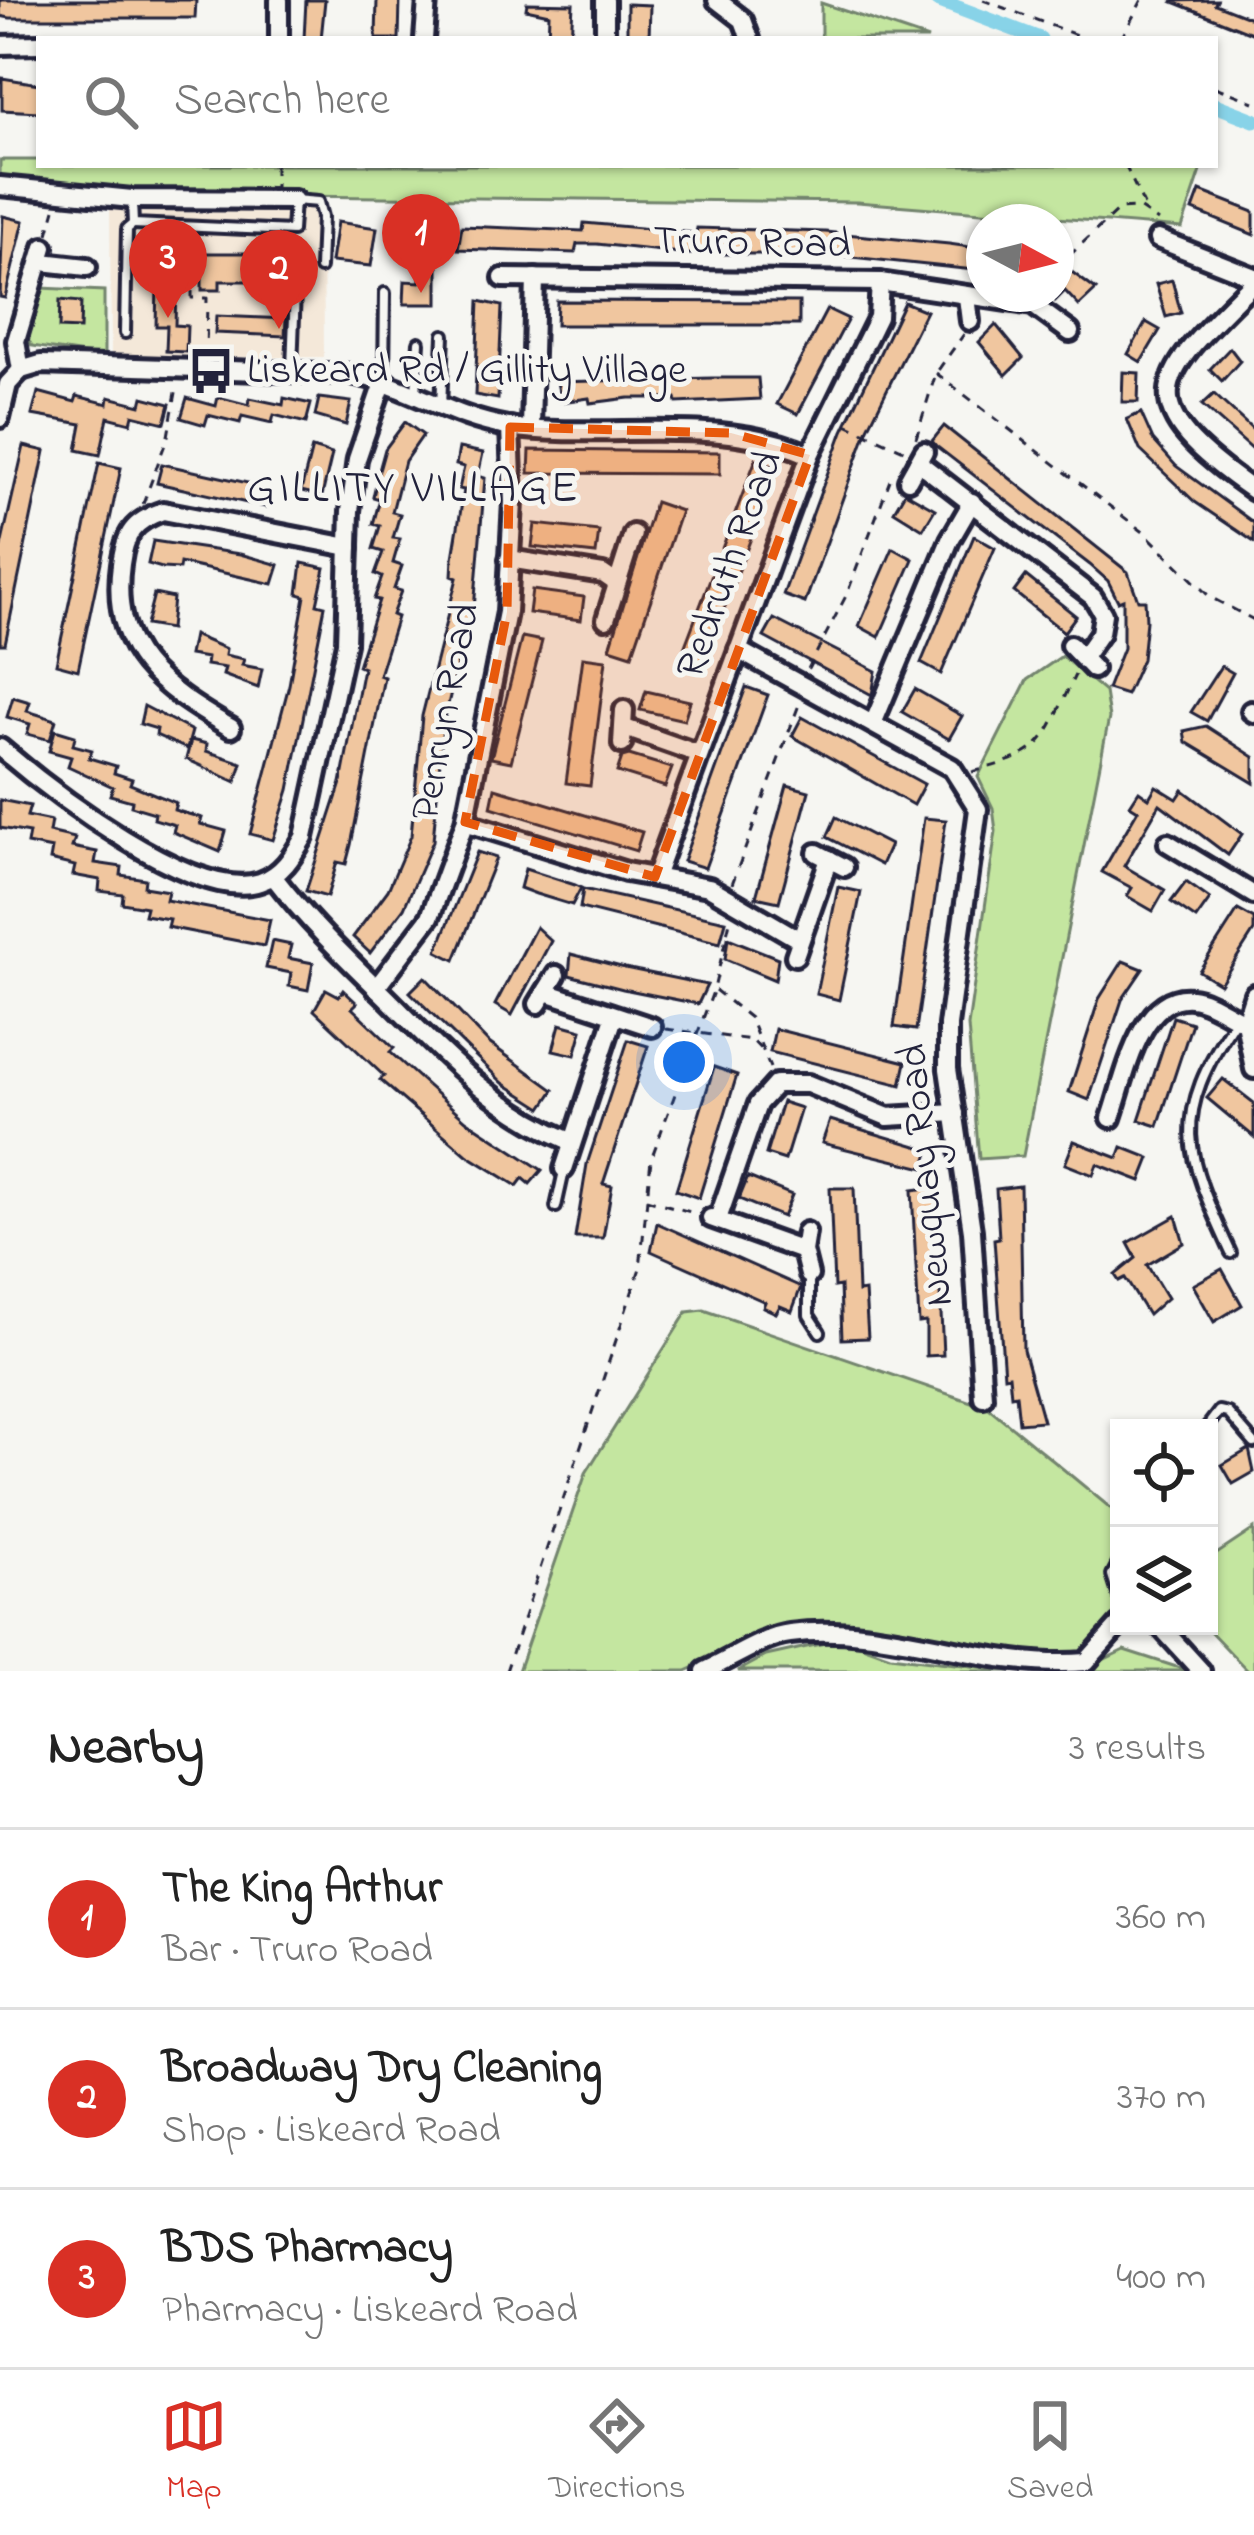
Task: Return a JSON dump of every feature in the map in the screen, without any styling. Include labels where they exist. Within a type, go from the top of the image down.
[{"type":"street","points":[[278,0],[279,36]]},
{"type":"street","points":[[424,36],[427,0]]},
{"type":"street","points":[[605,0],[605,36]]},
{"type":"street","points":[[717,0],[743,20],[749,36]]},
{"type":"street","points":[[0,45],[36,44]]},
{"type":"street","points":[[0,186],[132,200],[294,200]]},
{"type":"street","points":[[1158,230],[1254,280],[1182,354],[1169,374],[1168,395],[1171,412],[1192,440],[1254,491]]},
{"type":"street","points":[[21,370],[16,341],[43,255],[87,267]]},
{"type":"street","name":"Truro Road","points":[[503,278],[880,282],[966,296]]},
{"type":"street","points":[[531,428],[535,278]]},
{"type":"street","name":"Redruth Road","points":[[655,878],[810,455],[878,317],[880,282]]},
{"type":"street","points":[[969,312],[970,321]]},
{"type":"street","name":"Truro Road","points":[[1047,312],[1070,332]]},
{"type":"street","points":[[0,418],[8,384],[21,370],[41,364],[292,369],[384,380],[460,418],[509,427],[731,433],[784,443],[810,455]]},
{"type":"street","points":[[0,748],[49,790],[172,864],[236,886],[273,876],[290,862],[304,837],[346,643],[358,459],[384,380]]},
{"type":"street","name":"Penryn Road","points":[[376,988],[430,917],[465,822],[508,612],[513,502],[509,427]]},
{"type":"street","points":[[908,480],[918,456],[1093,597],[1103,614],[1100,633],[1082,656]]},
{"type":"street","points":[[873,724],[950,539],[972,502]]},
{"type":"street","points":[[226,719],[150,669],[122,628],[119,580],[125,537],[142,518],[163,511],[349,547]]},
{"type":"street","points":[[606,619],[633,534]]},
{"type":"street","points":[[509,559],[603,574],[616,583]]},
{"type":"street","points":[[738,650],[959,776]]},
{"type":"street","points":[[623,727],[699,754]]},
{"type":"street","name":"Newquay Road","points":[[959,776],[978,809],[979,833],[948,1025],[972,1231],[983,1397]]},
{"type":"street","points":[[465,822],[655,878],[709,887],[797,947],[830,860]]},
{"type":"street","points":[[1168,843],[1254,896]]},
{"type":"street","points":[[1176,873],[1189,856]]},
{"type":"street","points":[[273,876],[321,938],[460,1074],[501,1105],[570,1141]]},
{"type":"street","points":[[547,990],[652,1027]]},
{"type":"street","points":[[1254,994],[1240,1020],[1254,1069]]},
{"type":"street","points":[[1112,1122],[1156,1010],[1168,1002],[1193,998],[1240,1020]]},
{"type":"street","points":[[564,1169],[614,1017]]},
{"type":"street","points":[[809,1275],[805,1242],[714,1218],[758,1104],[776,1084],[808,1084],[888,1117],[955,1113]]},
{"type":"street","points":[[705,1671],[787,1634],[893,1642],[1037,1668],[1085,1662],[1110,1635]]},
{"type":"street","points":[[1168,1635],[1201,1671]]},
{"type":"lane","points":[[132,200],[134,224]]},
{"type":"lane","points":[[125,333],[127,229],[134,224],[292,231],[294,200],[315,201],[322,208],[320,268]]},
{"type":"lane","points":[[292,369],[296,263]]},
{"type":"lane","points":[[384,380],[385,293]]},
{"type":"lane","points":[[441,409],[444,335]]},
{"type":"lane","points":[[416,396],[419,342]]},
{"type":"lane","points":[[1231,1253],[1188,1142],[1199,1084],[1240,1020]]},
{"type":"lane","points":[[556,1207],[564,1169]]},
{"type":"lane","points":[[809,1275],[809,1315],[820,1332]]},
{"type":"lane","points":[[1213,1419],[1219,1412],[1228,1412],[1254,1443]]},
{"type":"path","points":[[983,0],[1079,36]]},
{"type":"path","points":[[1123,36],[1142,0]]},
{"type":"path","points":[[1218,88],[1254,102]]},
{"type":"path","points":[[1126,168],[1158,230]]},
{"type":"path","points":[[43,255],[60,191]]},
{"type":"path","points":[[1074,251],[1119,209],[1139,208],[1158,230]]},
{"type":"path","points":[[192,229],[192,298],[207,298],[206,366]]},
{"type":"path","points":[[506,1671],[640,1268],[651,1159],[714,989],[734,904],[730,890],[804,684],[847,594],[891,479],[918,456],[920,415],[936,374],[970,321]]},
{"type":"path","points":[[142,518],[143,496],[168,436],[180,368]]},
{"type":"path","points":[[936,374],[1146,534],[1210,597],[1254,620]]},
{"type":"path","points":[[827,416],[918,456]]},
{"type":"path","points":[[959,776],[1028,758],[1050,728],[1082,656]]},
{"type":"path","points":[[714,989],[750,1018],[776,1084]]},
{"type":"path","points":[[652,1027],[696,1037],[752,1040],[765,1054]]},
{"type":"path","points":[[644,1199],[714,1218]]},
{"type":"highlighted area","points":[[510,427],[731,433],[810,455],[655,877],[465,822],[507,612]]},
{"type":"shaded area","points":[[323,203],[324,357],[111,358],[110,205]]},
{"type":"green space","points":[[821,3],[919,36],[821,36]]},
{"type":"green space","points":[[0,160],[36,160],[36,168],[1202,168],[1182,228],[1074,219],[1074,204],[966,204],[966,211],[857,202],[111,194],[0,180]]},
{"type":"green space","points":[[41,288],[104,291],[104,357],[32,346],[28,339]]},
{"type":"green space","points":[[1062,656],[1105,692],[1109,718],[1023,1156],[979,1159],[968,1026],[996,831],[993,808],[978,777],[1027,680]]},
{"type":"green space","points":[[704,1310],[989,1408],[1110,1508],[1110,1624],[1084,1654],[1037,1661],[896,1634],[750,1643],[686,1671],[518,1671],[586,1473],[687,1312]]},
{"type":"green space","points":[[1254,1529],[1254,1671],[1248,1671],[1214,1635],[1218,1635],[1218,1553]]},
{"type":"green space","points":[[843,1639],[890,1656],[1013,1671],[738,1671],[766,1656]]},
{"type":"green space","points":[[1124,1650],[1189,1671],[1080,1671]]},
{"type":"building","points":[[0,0],[196,0],[195,18],[10,18],[0,16]]},
{"type":"building","points":[[306,0],[325,0],[321,36],[304,36]]},
{"type":"building","points":[[377,0],[400,0],[399,36],[376,36]]},
{"type":"building","points":[[1217,0],[1215,4],[1254,19],[1254,34],[1171,1]]},
{"type":"building","points":[[527,3],[573,4],[571,36],[548,36],[549,14],[526,9]]},
{"type":"building","points":[[627,4],[650,5],[649,36],[627,36]]},
{"type":"building","points":[[2,78],[36,84],[36,112],[2,110]]},
{"type":"building","points":[[1200,191],[1254,212],[1254,235],[1193,210]]},
{"type":"building","points":[[3,216],[24,221],[5,298],[0,297]]},
{"type":"building","points":[[337,222],[377,228],[371,266],[331,262]]},
{"type":"building","points":[[584,223],[696,233],[697,228],[825,232],[949,244],[966,246],[966,269],[823,254],[689,254],[597,244],[577,244],[575,253],[458,249],[462,226],[583,231]]},
{"type":"building","points":[[158,246],[177,247],[175,325],[187,326],[186,352],[166,351],[167,326],[156,326]]},
{"type":"building","points":[[202,253],[270,253],[270,281],[220,281],[220,290],[202,290]]},
{"type":"building","points":[[420,268],[438,268],[438,304],[404,304],[405,281],[420,282]]},
{"type":"building","points":[[1074,274],[1096,290],[1079,306],[1074,301]]},
{"type":"building","points":[[1172,280],[1181,313],[1166,317],[1156,284]]},
{"type":"building","points":[[60,300],[81,302],[80,329],[59,328]]},
{"type":"building","points":[[479,301],[502,306],[498,399],[475,395]]},
{"type":"building","points":[[557,301],[799,302],[799,325],[556,325]]},
{"type":"building","points":[[904,302],[926,311],[868,428],[805,603],[783,595],[843,431]]},
{"type":"building","points":[[827,309],[848,319],[798,414],[777,404]]},
{"type":"building","points":[[216,316],[286,319],[285,336],[215,333]]},
{"type":"building","points":[[1146,322],[1160,330],[1141,362],[1128,354]]},
{"type":"building","points":[[996,325],[1023,358],[1006,375],[979,342]]},
{"type":"building","points":[[1230,348],[1240,361],[1222,381],[1210,369]]},
{"type":"building","points":[[1123,372],[1139,373],[1138,402],[1122,402]]},
{"type":"building","points":[[758,378],[760,399],[561,402],[557,382]]},
{"type":"building","points":[[38,392],[75,402],[77,396],[108,404],[109,397],[141,405],[143,397],[170,404],[165,423],[133,415],[131,423],[108,417],[100,455],[77,450],[82,424],[32,415]]},
{"type":"building","points":[[1214,394],[1254,431],[1254,451],[1202,405]]},
{"type":"building","points":[[218,397],[249,405],[250,398],[283,405],[284,398],[311,404],[306,423],[274,415],[272,423],[242,416],[240,423],[208,415],[205,425],[181,418],[187,398],[216,406]]},
{"type":"building","points":[[319,398],[351,402],[346,425],[315,416]]},
{"type":"building","points":[[1141,413],[1153,440],[1176,466],[1254,523],[1254,542],[1195,502],[1140,450],[1127,419]]},
{"type":"building","points":[[405,422],[423,435],[405,461],[392,512],[400,514],[393,538],[400,539],[393,563],[402,566],[394,589],[401,591],[392,615],[397,617],[379,675],[384,677],[351,845],[346,864],[337,862],[327,897],[306,891],[341,783],[363,668],[358,666],[379,600],[374,599],[382,577],[375,574],[383,552],[373,549],[380,526],[373,524],[380,499],[373,497],[385,449]]},
{"type":"building","points":[[944,426],[1128,572],[1138,600],[1145,600],[1146,621],[1142,659],[1126,695],[1107,689],[1123,648],[1123,599],[1118,601],[1108,581],[1090,565],[936,446],[932,441]]},
{"type":"building","points":[[24,446],[45,451],[5,644],[0,644],[0,551]]},
{"type":"building","points":[[312,448],[332,454],[322,496],[301,491]]},
{"type":"building","points":[[459,448],[483,453],[478,476],[485,478],[473,621],[469,637],[464,636],[443,726],[433,841],[404,908],[370,953],[353,937],[388,890],[411,836],[422,716],[457,578],[452,576],[453,558],[464,490],[459,489],[464,467],[456,465]]},
{"type":"building","points":[[530,450],[720,452],[720,474],[529,473]]},
{"type":"building","points":[[756,459],[778,467],[700,672],[678,664]]},
{"type":"building","points":[[99,463],[121,468],[78,670],[56,664]]},
{"type":"building","points":[[162,464],[270,488],[265,507],[157,483]]},
{"type":"building","points":[[905,492],[935,509],[923,529],[894,511]]},
{"type":"building","points":[[655,502],[681,511],[632,655],[610,648]]},
{"type":"building","points":[[535,524],[599,531],[596,554],[532,547]]},
{"type":"building","points":[[974,536],[995,548],[941,674],[921,663]]},
{"type":"building","points":[[153,541],[279,565],[273,584],[180,563],[179,569],[162,568],[148,564]]},
{"type":"building","points":[[893,548],[913,559],[879,637],[859,626]]},
{"type":"building","points":[[302,563],[325,568],[317,604],[325,606],[289,790],[273,840],[250,834],[289,685],[305,596],[298,594]]},
{"type":"building","points":[[1026,576],[1076,616],[1064,632],[1014,592]]},
{"type":"building","points":[[532,590],[584,597],[581,620],[529,613]]},
{"type":"building","points":[[154,594],[173,598],[170,629],[146,625]]},
{"type":"building","points":[[774,619],[876,671],[872,695],[764,637]]},
{"type":"building","points":[[193,635],[226,649],[225,655],[244,659],[242,665],[262,669],[258,688],[223,675],[225,668],[206,665],[207,658],[189,655]]},
{"type":"building","points":[[522,637],[542,641],[511,762],[491,758]]},
{"type":"building","points":[[583,657],[606,660],[590,786],[566,783]]},
{"type":"building","points":[[1221,666],[1233,673],[1207,721],[1191,712]]},
{"type":"building","points":[[746,687],[768,695],[705,868],[683,861]]},
{"type":"building","points":[[915,689],[962,716],[949,739],[902,712]]},
{"type":"building","points":[[646,691],[690,701],[684,720],[640,710]]},
{"type":"building","points":[[13,697],[30,702],[27,711],[56,720],[50,740],[27,734],[30,724],[7,717]]},
{"type":"building","points":[[144,706],[192,731],[187,749],[140,724]]},
{"type":"building","points":[[802,717],[924,784],[913,805],[792,736]]},
{"type":"building","points":[[1206,726],[1254,757],[1254,783],[1186,742],[1184,731]]},
{"type":"building","points":[[55,730],[75,736],[73,745],[92,750],[89,758],[116,766],[114,773],[132,779],[130,784],[176,803],[174,810],[226,831],[220,852],[173,832],[175,825],[154,819],[155,813],[131,806],[132,801],[110,795],[113,787],[68,766],[71,757],[49,751]]},
{"type":"building","points":[[191,740],[207,744],[206,751],[242,763],[236,782],[186,759]]},
{"type":"building","points":[[622,757],[672,768],[665,787],[617,772]]},
{"type":"building","points":[[787,785],[809,791],[779,902],[756,897]]},
{"type":"building","points":[[1156,786],[1177,799],[1183,790],[1242,834],[1228,855],[1160,804],[1124,866],[1165,890],[1153,911],[1127,896],[1132,888],[1102,872],[1138,810],[1130,805],[1139,791],[1149,798]]},
{"type":"building","points":[[495,788],[642,832],[636,851],[491,807]]},
{"type":"building","points":[[0,800],[30,806],[27,816],[51,821],[49,832],[75,838],[72,847],[97,852],[95,863],[122,867],[121,875],[145,879],[144,887],[168,891],[166,900],[270,920],[264,946],[167,927],[169,919],[144,915],[146,907],[122,903],[123,894],[99,891],[100,880],[73,875],[75,866],[50,860],[52,849],[27,844],[29,833],[0,828]]},
{"type":"building","points":[[836,817],[890,845],[881,865],[827,837]]},
{"type":"building","points":[[924,818],[946,820],[916,1030],[894,1027]]},
{"type":"building","points":[[477,852],[496,858],[455,960],[437,951]]},
{"type":"building","points":[[525,869],[581,888],[572,905],[520,888]]},
{"type":"building","points":[[1186,882],[1210,899],[1196,919],[1171,902]]},
{"type":"building","points":[[838,887],[861,892],[839,1000],[816,994]]},
{"type":"building","points":[[583,889],[726,921],[720,943],[580,908]]},
{"type":"building","points":[[1238,910],[1254,919],[1254,931],[1220,984],[1199,971]]},
{"type":"building","points":[[536,927],[551,941],[512,1015],[495,1005]]},
{"type":"building","points":[[728,938],[778,958],[775,980],[725,959]]},
{"type":"building","points":[[272,941],[291,945],[288,958],[313,963],[308,990],[289,986],[291,973],[266,968]]},
{"type":"building","points":[[571,954],[707,985],[698,1004],[623,989],[569,975]]},
{"type":"building","points":[[1123,961],[1143,969],[1122,1000],[1089,1100],[1069,1092],[1099,999]]},
{"type":"building","points":[[425,977],[489,1043],[554,1090],[542,1108],[503,1083],[410,992]]},
{"type":"building","points":[[326,989],[339,996],[343,990],[357,1003],[352,1008],[394,1048],[390,1052],[466,1120],[542,1170],[530,1184],[523,1178],[517,1186],[467,1155],[380,1080],[384,1076],[314,1010]]},
{"type":"building","points":[[1173,1017],[1192,1023],[1158,1126],[1139,1120]]},
{"type":"building","points":[[560,1024],[582,1030],[575,1055],[553,1050]]},
{"type":"building","points":[[775,1029],[906,1062],[901,1085],[770,1052]]},
{"type":"building","points":[[628,1040],[648,1046],[603,1184],[612,1186],[603,1238],[575,1238],[587,1164]]},
{"type":"building","points":[[714,1067],[737,1075],[699,1198],[676,1190]]},
{"type":"building","points":[[1223,1079],[1254,1103],[1254,1137],[1207,1098]]},
{"type":"building","points":[[782,1102],[801,1108],[785,1160],[766,1154]]},
{"type":"building","points":[[830,1120],[930,1150],[924,1168],[822,1143]]},
{"type":"building","points":[[1074,1141],[1118,1158],[1122,1147],[1150,1158],[1141,1181],[1097,1164],[1093,1175],[1065,1164]]},
{"type":"building","points":[[748,1177],[792,1195],[783,1217],[739,1199]]},
{"type":"building","points":[[1020,1186],[1023,1350],[1043,1421],[1019,1423],[1016,1394],[1011,1395],[1009,1375],[1004,1376],[994,1239],[999,1238],[996,1189]]},
{"type":"building","points":[[935,1187],[943,1355],[926,1356],[926,1322],[919,1323],[912,1190]]},
{"type":"building","points":[[830,1188],[854,1188],[858,1292],[865,1291],[868,1338],[842,1339],[840,1286],[834,1287]]},
{"type":"building","points":[[1176,1216],[1184,1243],[1147,1265],[1167,1298],[1148,1315],[1125,1278],[1119,1281],[1115,1275],[1136,1258],[1128,1243]]},
{"type":"building","points":[[657,1223],[801,1287],[792,1311],[780,1306],[776,1313],[763,1307],[765,1302],[651,1251]]},
{"type":"building","points":[[1222,1269],[1242,1305],[1214,1322],[1193,1285]]},
{"type":"building","points":[[1249,1449],[1254,1472],[1233,1484],[1222,1465]]},
{"type":"waterway","points":[[937,0],[1032,36]]},
{"type":"waterway","points":[[1218,106],[1254,120]]},
{"type":"place","name":"The King Arthur","points":[[421,293]]},
{"type":"place","name":"BDS Pharmacy","points":[[168,318]]},
{"type":"place","name":"Broadway Dry Cleaning","points":[[279,329]]},
{"type":"place","name":"Liskeard Rd / Gillity Village","points":[[211,371]]},
{"type":"district","name":"GILLITY VILLAGE","points":[[414,490]]}]
